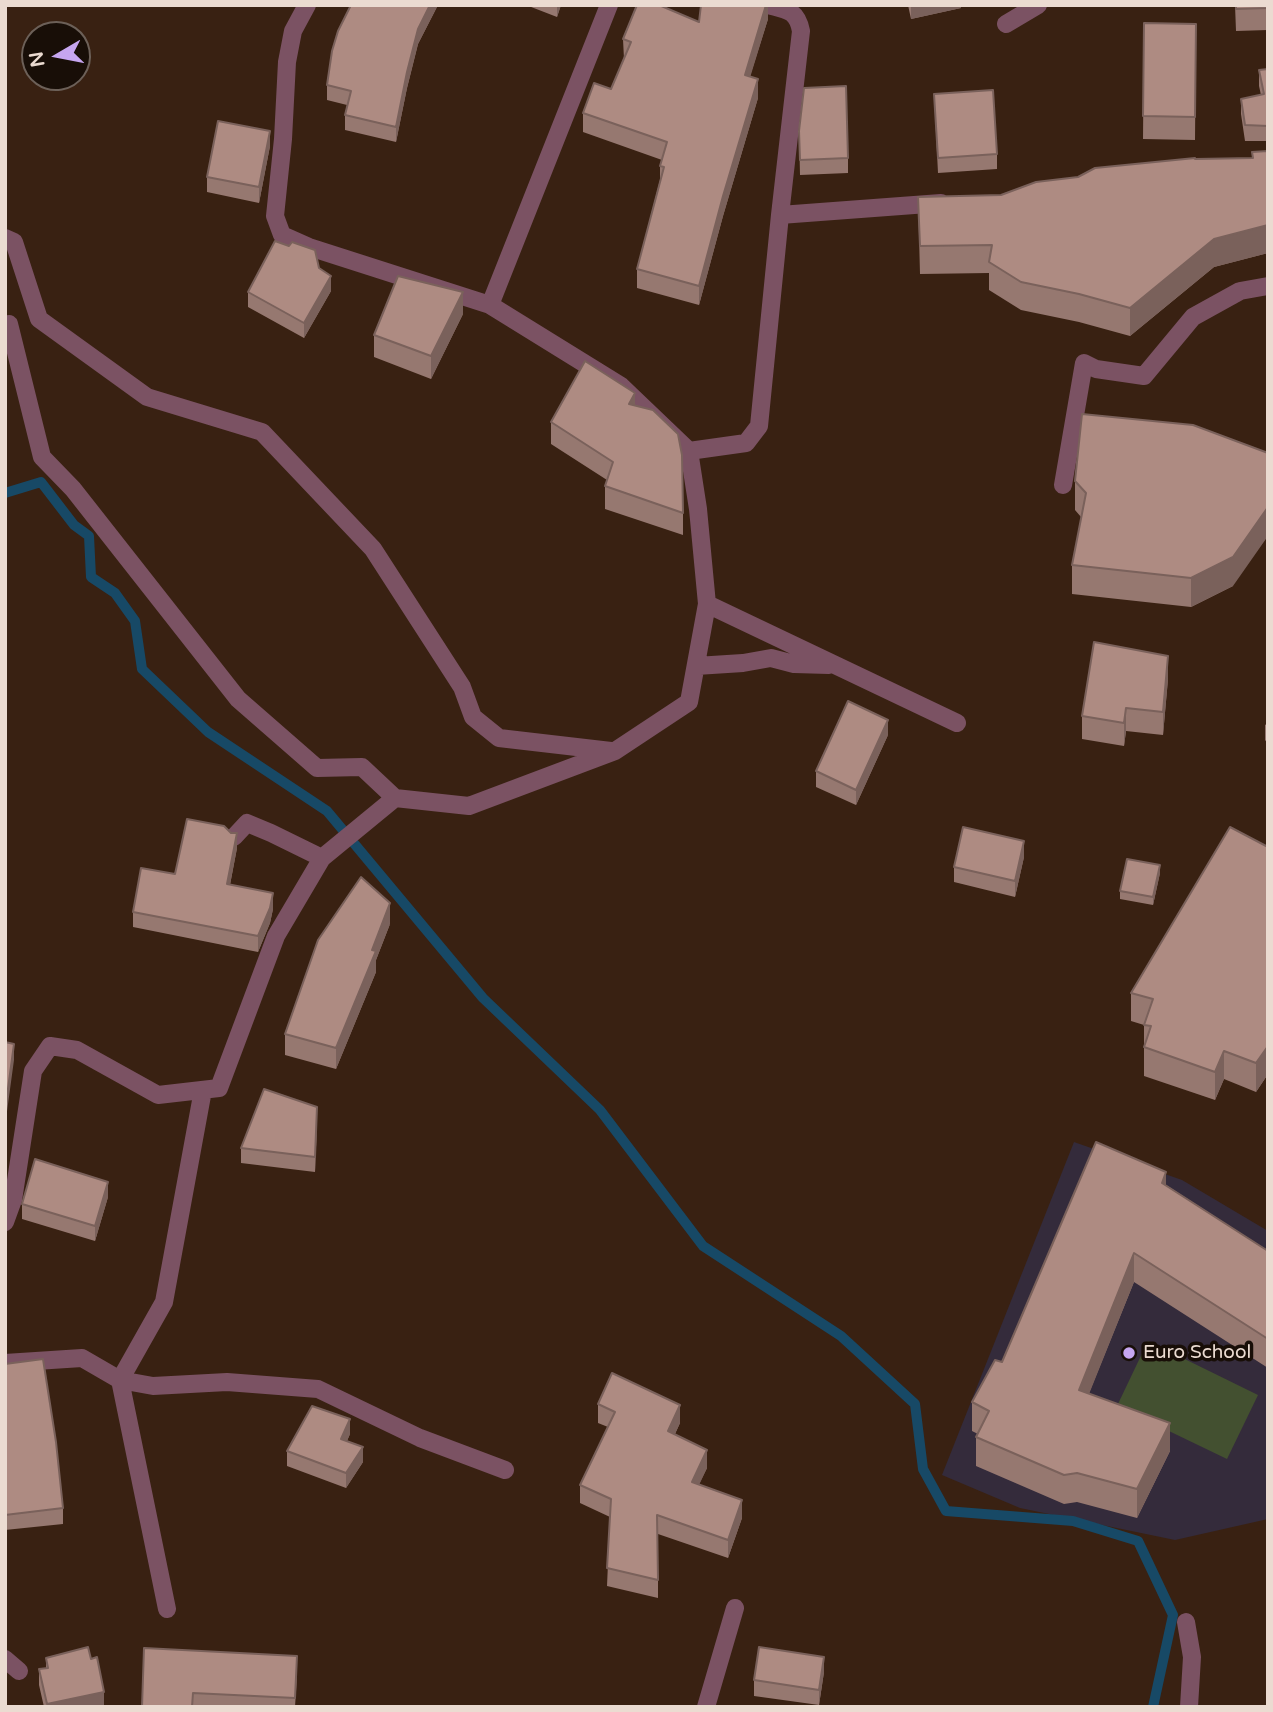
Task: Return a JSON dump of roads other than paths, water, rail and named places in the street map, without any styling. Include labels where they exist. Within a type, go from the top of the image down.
[{"type":"street","points":[[9,324],[42,457],[73,489],[238,699],[317,768],[362,767],[395,798],[469,806],[615,751],[689,702],[707,604],[698,509],[689,452],[621,386],[490,305],[309,247],[282,235],[275,216],[287,62],[293,31],[307,5]]},
{"type":"street","points":[[490,305],[609,5]]},
{"type":"street","points":[[689,452],[746,443],[759,426],[801,31],[799,19],[789,10],[768,5]]},
{"type":"street","points":[[1006,24],[1038,5]]},
{"type":"street","points":[[780,215],[956,202]]},
{"type":"street","points":[[5,238],[14,242],[39,319],[147,397],[262,432],[373,549],[462,687],[473,717],[499,738],[615,751]]},
{"type":"street","points":[[1063,485],[1084,363],[1096,369],[1144,376],[1193,317],[1240,290],[1268,286]]},
{"type":"street","points":[[707,604],[957,723]]},
{"type":"street","points":[[696,666],[771,659],[794,664],[836,665]]},
{"type":"street","points":[[5,1222],[13,1200],[33,1071],[50,1046],[77,1050],[158,1095],[219,1088],[276,936],[327,854],[395,798]]},
{"type":"street","points":[[234,837],[247,823],[327,854]]},
{"type":"street","points":[[167,1609],[120,1380],[164,1302],[203,1090]]},
{"type":"street","points":[[5,1363],[82,1358],[120,1380],[153,1385],[227,1382],[318,1389],[420,1438],[505,1470]]},
{"type":"street","points":[[706,1707],[735,1608]]},
{"type":"street","points":[[1186,1622],[1192,1657],[1189,1707]]},
{"type":"waterway","points":[[5,493],[41,482],[74,525],[89,536],[91,577],[115,593],[135,621],[142,669],[208,732],[327,811],[483,998],[600,1110],[703,1246],[841,1336],[915,1404],[923,1469],[946,1511],[1073,1521],[1138,1541],[1173,1615],[1153,1707]]},
{"type":"place","name":"Euro School","points":[[1129,1353]]}]
